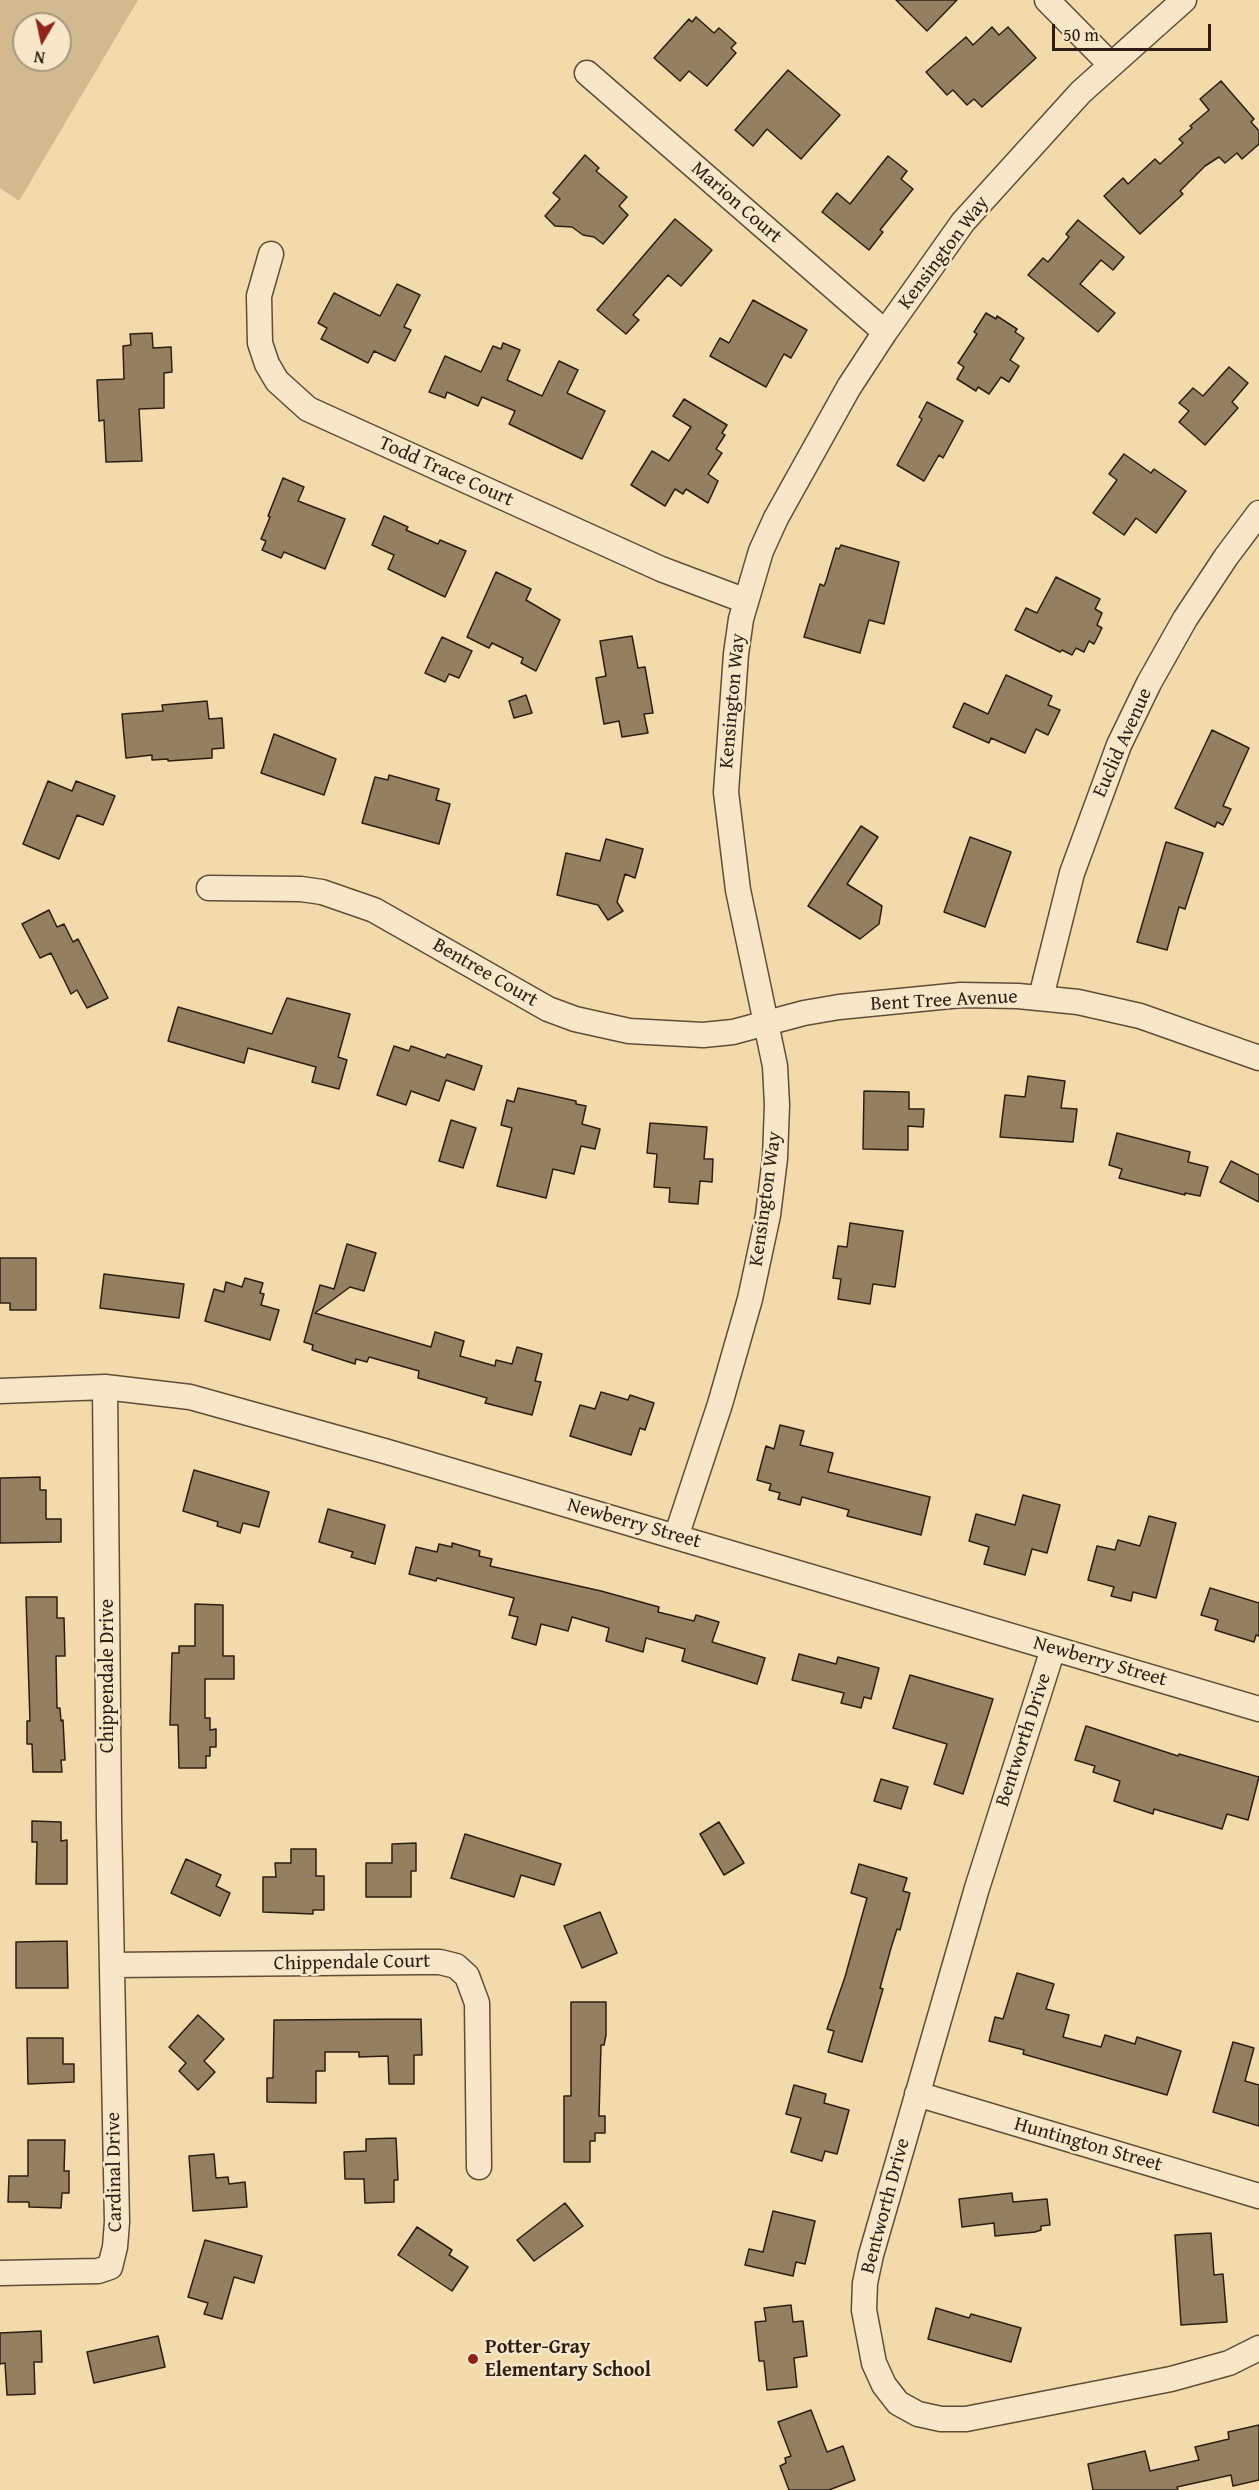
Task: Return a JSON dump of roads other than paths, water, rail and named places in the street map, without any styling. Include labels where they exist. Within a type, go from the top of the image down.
[{"type":"street","points":[[1047,0],[1110,64]]},
{"type":"street","name":"Kensington Way","points":[[676,1537],[735,1355],[757,1272],[768,1215],[777,1105],[774,1066],[738,890],[726,792],[732,688],[746,602],[761,551],[776,518],[833,415],[885,332],[963,222],[1034,141],[1110,64],[1184,0]]},
{"type":"street","name":"Marion Court","points":[[587,73],[885,332]]},
{"type":"street","name":"Todd Trace Court","points":[[271,254],[259,296],[260,343],[267,364],[277,381],[308,409],[661,569],[746,602]]},
{"type":"street","name":"Euclid Avenue","points":[[1041,997],[1072,873],[1119,745],[1149,683],[1185,619],[1226,557],[1259,513]]},
{"type":"street","name":"Bentree Court","points":[[209,888],[301,889],[322,892],[374,910],[522,996],[548,1009],[602,1026],[656,1034],[703,1035],[733,1032],[766,1022]]},
{"type":"street","name":"Bent Tree Avenue","points":[[766,1022],[804,1013],[908,999],[961,995],[1041,997],[1140,1016],[1259,1058]]},
{"type":"street","name":"Newberry Street","points":[[0,1391],[105,1387],[190,1397],[1259,1709]]},
{"type":"street","name":"Chippendale Drive","points":[[105,1387],[112,1965]]},
{"type":"street","name":"Bentworth Drive","points":[[1053,1649],[977,1888],[917,2094],[866,2283],[867,2337],[874,2363],[884,2385],[898,2403],[918,2414],[941,2419],[993,2415],[1172,2379],[1229,2363],[1259,2349]]},
{"type":"street","name":"Chippendale Court","points":[[112,1965],[440,1962],[456,1966],[467,1976],[477,2003],[479,2167]]},
{"type":"street","name":"Cardinal Drive","points":[[0,2273],[98,2271],[106,2269],[111,2263],[117,2222],[112,1965]]},
{"type":"street","name":"Huntington Street","points":[[917,2094],[1259,2196]]},
{"type":"place","name":"Potter-Gray Elementary School","points":[[473,2359]]}]
